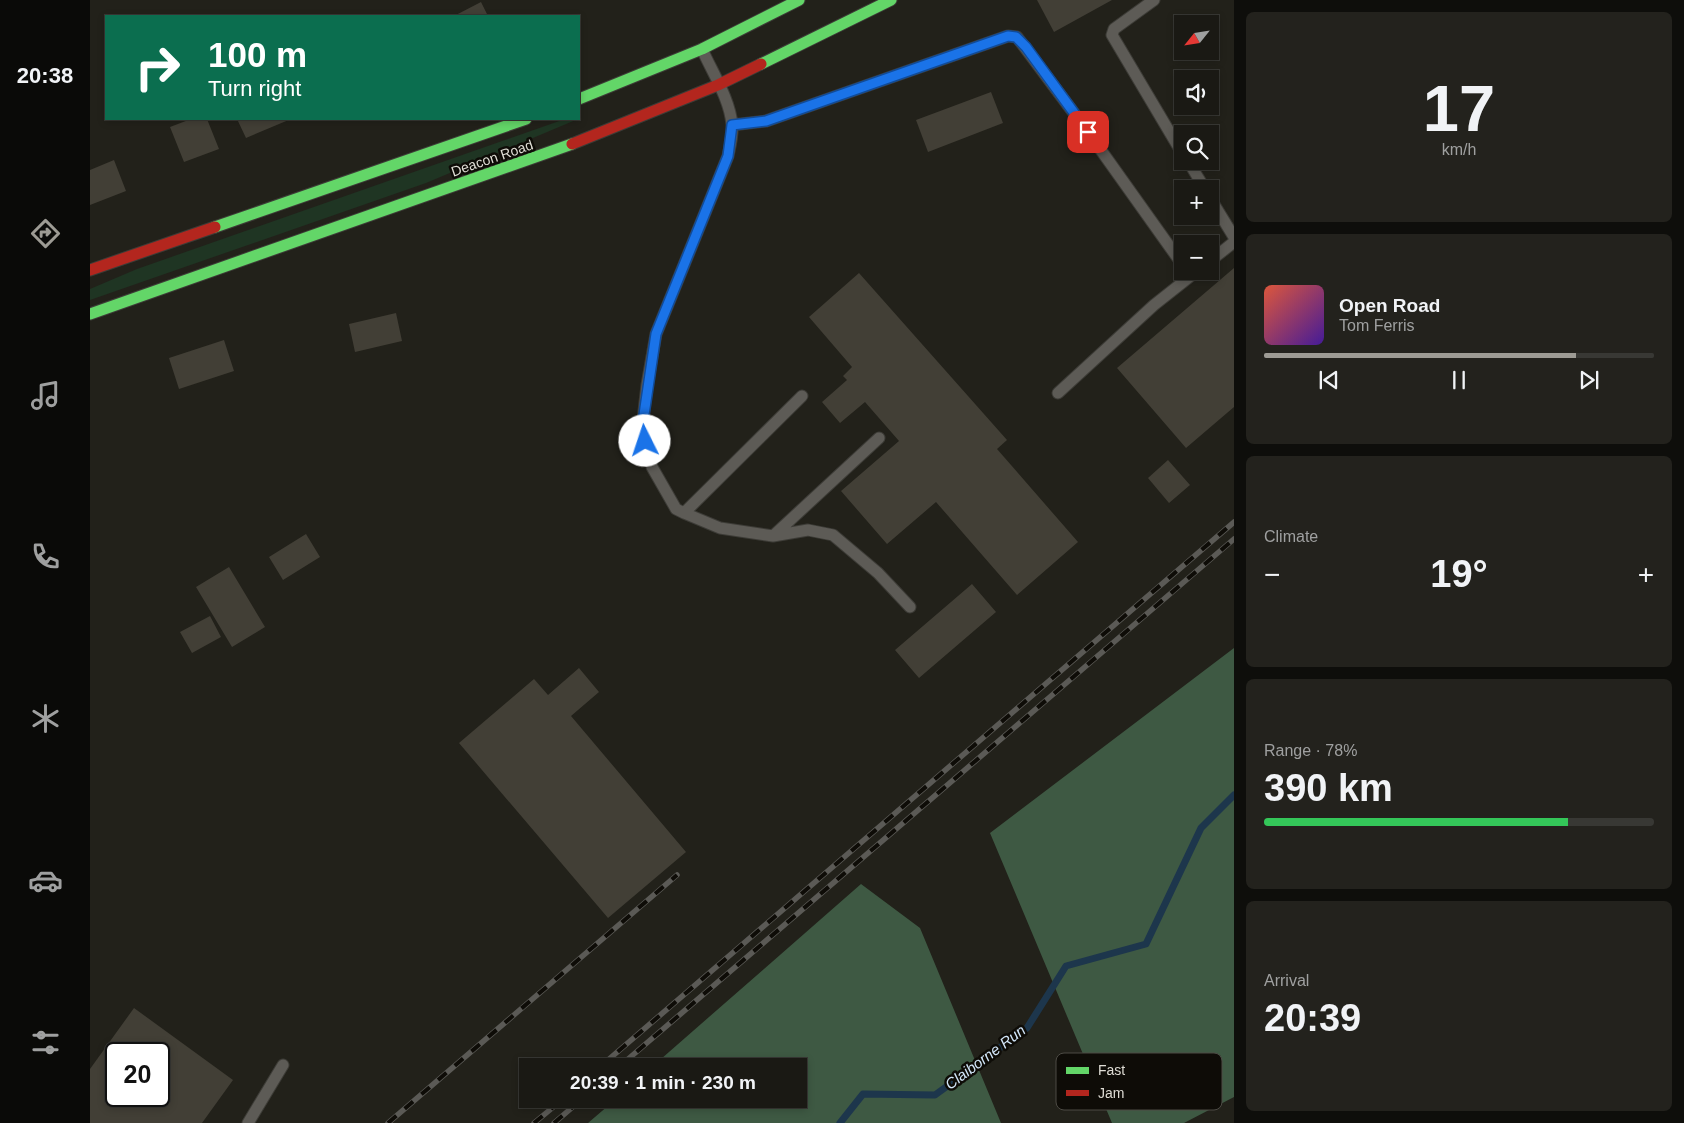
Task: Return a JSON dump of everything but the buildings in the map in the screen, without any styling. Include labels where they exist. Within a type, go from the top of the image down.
[{"type":"main road","points":[[580,99],[702,49],[799,0]]},
{"type":"main road","name":"Deacon Road","points":[[90,314],[542,156],[718,85],[824,35],[891,0]]},
{"type":"main road","name":"Deacon Road","points":[[90,270],[523,120]]},
{"type":"lane","points":[[1154,0],[1114,30],[1112,35],[1174,139]]},
{"type":"lane","points":[[732,125],[766,121],[1008,36],[1016,37],[1083,124],[1174,253]]},
{"type":"lane","points":[[702,49],[718,85],[732,125],[728,156],[656,334],[642,428],[652,467],[676,509],[720,528],[772,536],[808,530],[833,535],[878,573],[910,607]]},
{"type":"lane","points":[[1219,213],[1234,237]]},
{"type":"lane","points":[[1219,254],[1234,242]]},
{"type":"lane","points":[[1058,393],[1184,280]]},
{"type":"lane","points":[[684,514],[802,396]]},
{"type":"lane","points":[[772,536],[879,438]]},
{"type":"lane","points":[[248,1123],[283,1066]]},
{"type":"green space","points":[[562,120],[576,120],[426,183],[90,300],[90,289],[137,269]]},
{"type":"green space","points":[[1234,648],[1234,1097],[1222,1103],[1222,1053],[1083,1053],[990,833]]},
{"type":"green space","points":[[861,884],[920,928],[1001,1123],[588,1123],[606,1108],[807,1108],[807,1058],[662,1058]]},
{"type":"green space","points":[[1107,1110],[1209,1110],[1184,1123],[1112,1123]]},
{"type":"waterway","name":"Claiborne Run","points":[[840,1123],[863,1094],[935,1095],[1027,1028],[1066,966],[1146,944],[1201,828],[1234,795]]},
{"type":"railway","points":[[610,1058],[1234,522]]},
{"type":"railway","points":[[629,1058],[1234,539]]},
{"type":"railway","points":[[388,1123],[677,875]]},
{"type":"railway","points":[[534,1123],[552,1108]]},
{"type":"railway","points":[[554,1123],[572,1108]]},
{"type":"traffic: fast","points":[[580,99],[702,49],[799,0]]},
{"type":"traffic: fast","points":[[761,64],[891,0]]},
{"type":"traffic: fast","points":[[215,227],[523,120]]},
{"type":"traffic: fast","points":[[90,314],[572,144]]},
{"type":"traffic: jam","points":[[572,144],[718,85],[761,64]]},
{"type":"traffic: jam","points":[[90,270],[215,227]]},
{"type":"route","points":[[645,441],[642,428],[656,334],[728,156],[732,125],[766,121],[1008,36],[1016,37],[1026,47],[1088,132]]}]
